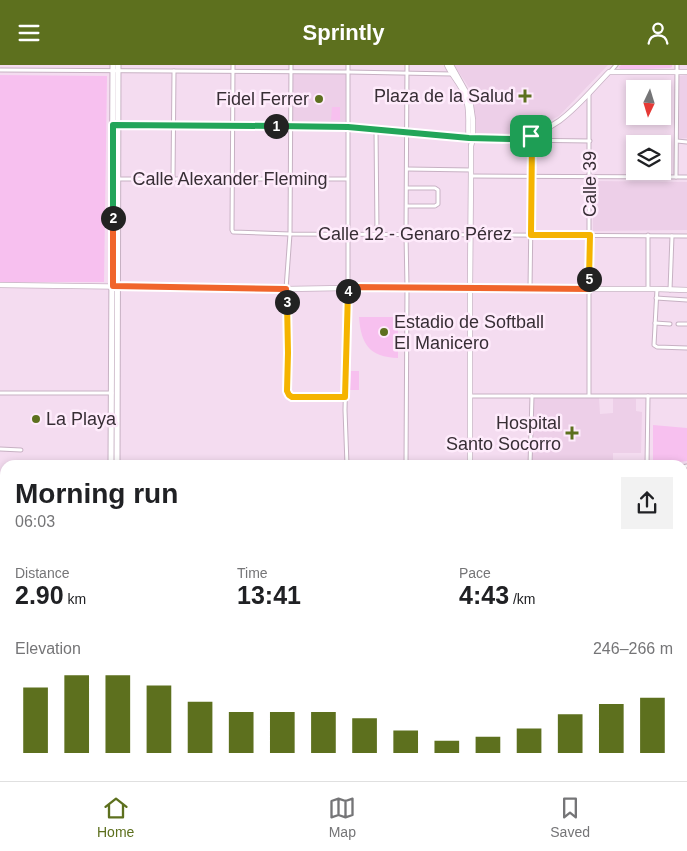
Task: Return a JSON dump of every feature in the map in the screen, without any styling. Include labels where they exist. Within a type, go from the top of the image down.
[{"type":"main road","points":[[447,65],[450,73],[462,88],[466,97],[471,138]]},
{"type":"main road","points":[[452,65],[470,99],[472,110],[470,460]]},
{"type":"main road","points":[[116,68],[115,286],[117,460]]},
{"type":"main road","points":[[471,138],[532,138],[567,117],[609,72],[687,72]]},
{"type":"main road","points":[[0,285],[286,289],[407,287],[687,290]]},
{"type":"main road","points":[[111,460],[115,286]]},
{"type":"street","points":[[56,65],[56,70]]},
{"type":"street","points":[[232,179],[233,65]]},
{"type":"street","points":[[291,65],[290,234],[286,289],[287,391],[292,397],[345,397]]},
{"type":"street","points":[[347,460],[345,397],[348,287],[348,65]]},
{"type":"street","points":[[406,460],[408,65]]},
{"type":"street","points":[[609,72],[616,65]]},
{"type":"street","points":[[676,177],[677,65]]},
{"type":"street","points":[[0,70],[116,68],[174,71],[407,72],[450,73],[459,78]]},
{"type":"street","points":[[173,179],[174,71]]},
{"type":"street","name":"Calle 39","points":[[589,395],[590,93]]},
{"type":"street","points":[[115,125],[348,127],[471,138]]},
{"type":"street","points":[[376,129],[376,234]]},
{"type":"street","points":[[530,289],[532,138],[590,141]]},
{"type":"street","points":[[677,141],[687,142]]},
{"type":"street","points":[[407,169],[471,170]]},
{"type":"street","points":[[471,176],[687,177]]},
{"type":"street","name":"Calle Alexander Fleming","points":[[115,179],[348,179]]},
{"type":"street","name":"Calle 12 - Genaro Pérez","points":[[232,179],[232,231],[290,234],[687,236]]},
{"type":"street","points":[[407,188],[437,189],[438,203],[435,206],[407,206]]},
{"type":"street","points":[[648,235],[648,289]]},
{"type":"street","points":[[670,290],[672,236]]},
{"type":"street","points":[[657,289],[654,345],[657,347],[687,348]]},
{"type":"street","points":[[656,298],[687,300]]},
{"type":"street","points":[[655,323],[670,324]]},
{"type":"street","points":[[678,324],[687,324]]},
{"type":"street","points":[[0,393],[112,393]]},
{"type":"street","points":[[470,396],[687,396]]},
{"type":"street","points":[[530,460],[532,396]]},
{"type":"street","points":[[647,460],[648,396]]},
{"type":"street","points":[[0,449],[21,450]]},
{"type":"shaded area","name":"Plaza de la Salud","points":[[454,65],[608,65],[559,116],[532,130],[504,134],[476,133],[474,129],[474,100],[472,92]]},
{"type":"shaded area","points":[[621,65],[672,65],[672,67],[621,70],[619,67]]},
{"type":"shaded area","name":"Fidel Ferrer","points":[[293,74],[346,74],[345,123],[293,123]]},
{"type":"shaded area","points":[[0,75],[107,76],[104,282],[0,282]]},
{"type":"shaded area","points":[[687,75],[687,138],[677,139],[678,76]]},
{"type":"shaded area","points":[[332,107],[340,107],[340,120],[331,120]]},
{"type":"shaded area","points":[[593,181],[687,182],[687,230],[593,231]]},
{"type":"shaded area","points":[[359,317],[398,317],[398,358],[380,355],[368,347],[362,335]]},
{"type":"shaded area","points":[[351,371],[359,371],[359,390],[350,390]]},
{"type":"shaded area","name":"Hospital Santo Socorro","points":[[613,396],[636,399],[636,411],[642,412],[641,453],[613,453],[613,460],[531,460],[532,398],[599,398],[600,414],[613,413]]},
{"type":"shaded area","points":[[653,425],[687,428],[687,460],[653,460]]},
{"type":"place","name":"Plaza de la Salud","points":[[525,96]]},
{"type":"place","name":"Fidel Ferrer","points":[[319,99]]},
{"type":"place","name":"Estadio de Softball El Manicero","points":[[384,332]]},
{"type":"place","name":"La Playa","points":[[36,419]]},
{"type":"place","name":"Hospital Santo Socorro","points":[[572,433]]},
{"type":"route","points":[[113,125],[348,127],[469,138],[510,139],[531,136],[531,235],[590,235],[589,289],[348,287],[345,397],[292,397],[289,395],[287,391],[286,289],[113,286],[113,125]]}]
